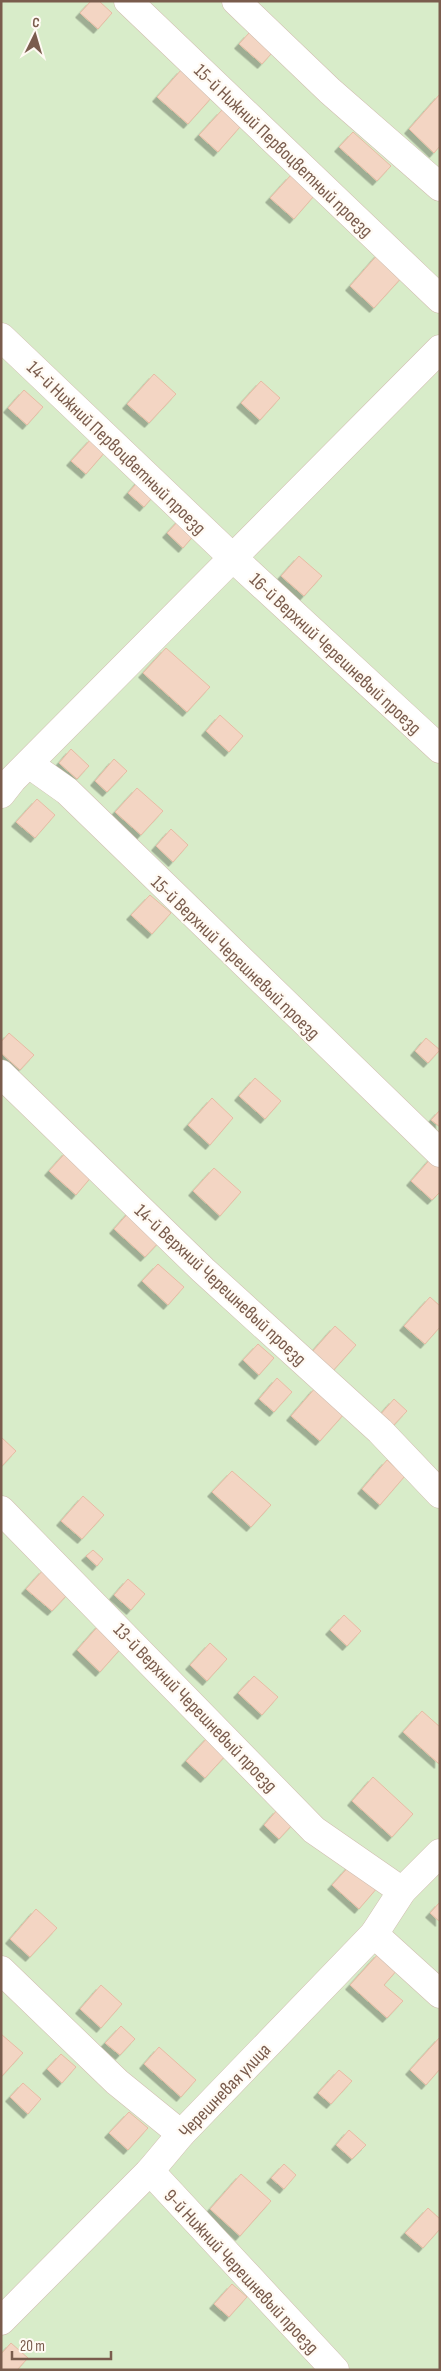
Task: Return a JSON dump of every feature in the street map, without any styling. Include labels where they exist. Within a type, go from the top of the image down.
[{"type":"lane","name":"15-й Нижний Первоцветный проезд","points":[[128,1],[440,299]]},
{"type":"lane","points":[[236,1],[330,91],[440,187]]},
{"type":"lane","name":"14-й Нижний Первоцветный проезд","points":[[1,337],[232,557]]},
{"type":"lane","points":[[11,777],[440,349]]},
{"type":"lane","name":"16-й Верхний Черешневый проезд","points":[[232,557],[440,749]]},
{"type":"lane","name":"15-й Верхний Черешневый проезд","points":[[11,777],[67,791],[440,1153]]},
{"type":"lane","name":"14-й Верхний Черешневый проезд","points":[[1,1074],[203,1270],[380,1431],[440,1494]]},
{"type":"lane","name":"13-й Верхний Черешневый проезд","points":[[1,1510],[314,1830],[402,1891]]},
{"type":"lane","name":"Черешневая улица","points":[[1,2321],[150,2171],[181,2134],[374,1934],[402,1891],[440,1853]]},
{"type":"lane","points":[[374,1934],[440,1994]]},
{"type":"lane","points":[[1,1970],[117,2082],[181,2134]]},
{"type":"lane","name":"9-й Нижний Черешневый проезд","points":[[150,2171],[335,2370]]},
{"type":"green space","points":[[1,1],[440,1],[440,2370],[1,2370]]},
{"type":"building","points":[[91,1],[99,1],[112,13],[98,29],[80,13]]},
{"type":"building","points":[[249,33],[272,53],[262,64],[239,44]]},
{"type":"building","points":[[182,69],[213,96],[188,124],[157,97]]},
{"type":"building","points":[[440,94],[440,146],[434,153],[409,129]]},
{"type":"building","points":[[222,110],[240,127],[218,152],[199,135]]},
{"type":"building","points":[[353,132],[391,166],[377,181],[339,147]]},
{"type":"building","points":[[291,175],[314,196],[294,219],[270,198]]},
{"type":"building","points":[[379,253],[404,275],[374,308],[350,286]]},
{"type":"building","points":[[154,374],[176,394],[149,423],[127,404]]},
{"type":"building","points":[[261,381],[280,398],[260,420],[241,403]]},
{"type":"building","points":[[24,390],[43,407],[27,425],[8,408]]},
{"type":"building","points":[[92,438],[106,451],[86,474],[71,461]]},
{"type":"building","points":[[143,476],[159,490],[144,507],[128,493]]},
{"type":"building","points":[[180,519],[196,533],[183,548],[167,533]]},
{"type":"building","points":[[299,556],[322,576],[304,596],[281,576]]},
{"type":"building","points":[[166,648],[210,687],[187,712],[143,673]]},
{"type":"building","points":[[220,715],[243,736],[229,752],[206,731]]},
{"type":"building","points":[[71,749],[89,766],[77,779],[59,763]]},
{"type":"building","points":[[114,759],[127,771],[107,792],[95,781]]},
{"type":"building","points":[[137,788],[163,811],[141,835],[115,812]]},
{"type":"building","points":[[37,799],[55,815],[35,838],[16,822]]},
{"type":"building","points":[[171,829],[188,845],[173,862],[156,846]]},
{"type":"building","points":[[150,895],[171,913],[152,934],[131,915]]},
{"type":"building","points":[[9,1033],[34,1055],[20,1070],[1,1053],[1,1042]]},
{"type":"building","points":[[426,1038],[440,1050],[428,1063],[415,1051]]},
{"type":"building","points":[[255,1078],[281,1101],[265,1119],[239,1096]]},
{"type":"building","points":[[212,1098],[233,1118],[210,1145],[188,1125]]},
{"type":"building","points":[[440,1110],[440,1127],[431,1120]]},
{"type":"building","points":[[67,1151],[93,1175],[76,1195],[49,1171]]},
{"type":"building","points":[[433,1156],[440,1161],[440,1192],[432,1200],[411,1181]]},
{"type":"building","points":[[214,1168],[241,1192],[220,1216],[193,1191]]},
{"type":"building","points":[[131,1210],[163,1238],[145,1257],[114,1229]]},
{"type":"building","points":[[158,1264],[184,1287],[168,1305],[142,1281]]},
{"type":"building","points":[[430,1297],[440,1306],[440,1327],[425,1344],[404,1326]]},
{"type":"building","points":[[335,1326],[356,1345],[332,1372],[311,1353]]},
{"type":"building","points":[[258,1344],[274,1358],[259,1375],[243,1360]]},
{"type":"building","points":[[277,1378],[292,1392],[274,1412],[259,1399]]},
{"type":"building","points":[[316,1387],[345,1413],[320,1441],[291,1416]]},
{"type":"building","points":[[394,1399],[407,1411],[392,1427],[379,1416]]},
{"type":"building","points":[[1,1437],[16,1451],[1,1467]]},
{"type":"building","points":[[387,1460],[405,1476],[380,1505],[362,1489]]},
{"type":"building","points":[[232,1471],[271,1505],[251,1527],[212,1492]]},
{"type":"building","points":[[83,1496],[104,1515],[82,1539],[61,1521]]},
{"type":"building","points":[[93,1550],[103,1559],[97,1566],[86,1556]]},
{"type":"building","points":[[44,1569],[69,1593],[52,1611],[26,1589]]},
{"type":"building","points":[[128,1579],[145,1594],[131,1610],[114,1595]]},
{"type":"building","points":[[344,1615],[361,1631],[347,1646],[330,1630]]},
{"type":"building","points":[[100,1624],[124,1645],[100,1672],[77,1650]]},
{"type":"building","points":[[210,1643],[227,1659],[207,1681],[190,1665]]},
{"type":"building","points":[[254,1676],[278,1697],[262,1715],[238,1693]]},
{"type":"building","points":[[422,1711],[440,1727],[439,1764],[403,1732]]},
{"type":"building","points":[[209,1736],[228,1753],[205,1778],[186,1761]]},
{"type":"building","points":[[373,1777],[413,1814],[392,1837],[352,1801]]},
{"type":"building","points":[[278,1809],[294,1823],[279,1839],[264,1825]]},
{"type":"building","points":[[352,1863],[378,1887],[359,1909],[332,1885]]},
{"type":"building","points":[[440,1902],[440,1922],[430,1913]]},
{"type":"building","points":[[36,1909],[57,1928],[30,1957],[10,1939]]},
{"type":"building","points":[[379,1953],[398,1969],[384,1985],[403,2001],[387,2018],[350,1985]]},
{"type":"building","points":[[101,1985],[122,2004],[101,2028],[80,2009]]},
{"type":"building","points":[[121,2026],[135,2039],[120,2055],[105,2043]]},
{"type":"building","points":[[1,2034],[23,2053],[2,2076],[1,2075]]},
{"type":"building","points":[[440,2037],[440,2069],[426,2085],[410,2070]]},
{"type":"building","points":[[159,2047],[196,2080],[181,2097],[144,2064]]},
{"type":"building","points":[[61,2054],[76,2067],[62,2083],[47,2069]]},
{"type":"building","points":[[339,2070],[352,2081],[331,2104],[318,2093]]},
{"type":"building","points":[[23,2083],[41,2099],[28,2114],[10,2097]]},
{"type":"building","points":[[129,2112],[148,2128],[128,2150],[109,2133]]},
{"type":"building","points":[[349,2130],[366,2145],[352,2159],[336,2145]]},
{"type":"building","points":[[284,2164],[296,2175],[284,2189],[271,2178]]},
{"type":"building","points":[[241,2174],[271,2201],[240,2236],[210,2209]]},
{"type":"building","points":[[428,2208],[440,2219],[440,2229],[423,2248],[405,2233]]},
{"type":"building","points":[[232,2284],[247,2297],[229,2317],[214,2304]]},
{"type":"building","points":[[11,2343],[28,2358],[17,2370],[1,2370],[1,2354]]}]
